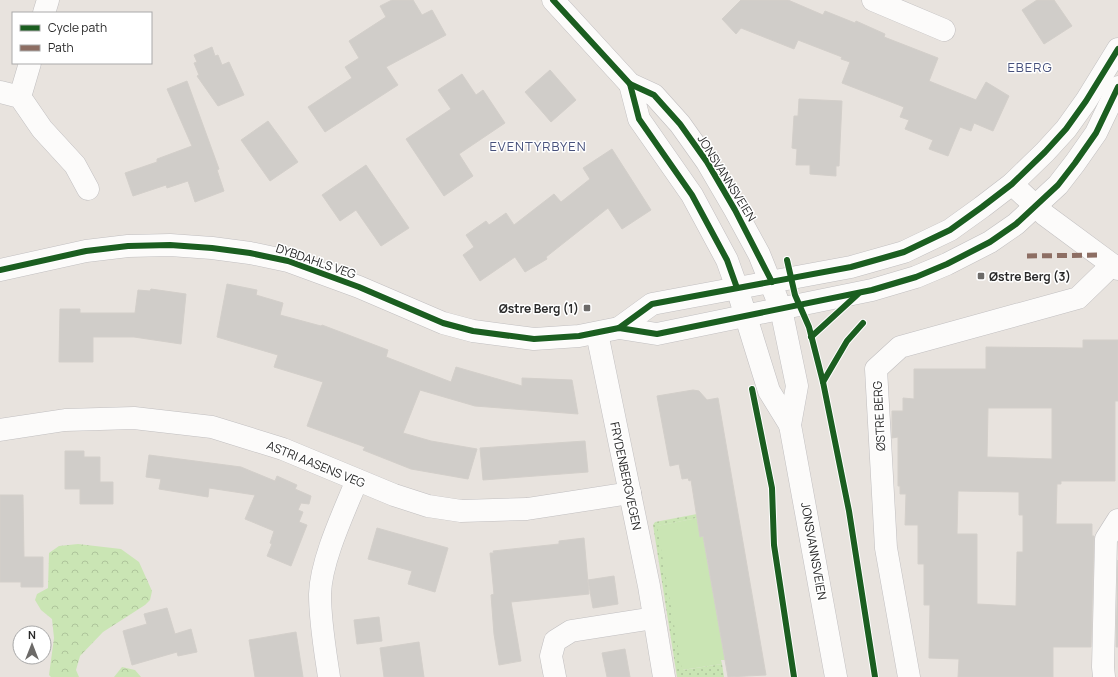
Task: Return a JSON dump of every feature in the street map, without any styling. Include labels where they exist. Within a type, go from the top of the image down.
[{"type":"street","points":[[44,12],[48,0]]},
{"type":"street","name":"JONSVANNSVEIEN","points":[[554,0],[630,84],[654,95],[680,124],[698,149],[735,210],[759,254],[772,282],[781,309],[797,386],[790,425],[836,677]]},
{"type":"street","points":[[873,0],[944,30]]},
{"type":"street","name":"DYBDAHLS VEG","points":[[619,328],[652,304],[851,267],[904,252],[950,230],[1012,184],[1066,129],[1086,101],[1118,49]]},
{"type":"street","points":[[29,64],[10,94],[75,166],[88,189]]},
{"type":"street","name":"JONSVANNSVEIEN","points":[[630,84],[639,119],[692,195],[727,260],[747,317],[769,391],[790,425]]},
{"type":"street","name":"DYBDAHLS VEG","points":[[0,270],[86,251],[128,246],[170,245],[212,248],[250,253],[288,261],[359,287],[443,323],[472,331],[534,339],[597,333],[619,328],[657,334],[747,317],[872,290],[916,277],[947,264],[990,242],[1016,224],[1058,185],[1076,163],[1096,133],[1118,87]]},
{"type":"street","name":"ØSTRE BERG","points":[[909,677],[886,548],[876,369],[900,347],[1078,298],[1115,267],[1035,207],[1012,184]]},
{"type":"street","name":"FRYDENBERGVEGEN","points":[[597,333],[630,493],[664,677]]},
{"type":"street","name":"ASTRI AASENS VEG","points":[[0,430],[66,420],[134,418],[212,427],[283,449],[394,495],[428,506],[461,511],[527,509],[630,493]]},
{"type":"street","points":[[329,677],[322,636],[320,593],[326,565],[357,480]]},
{"type":"street","points":[[1104,677],[1106,539],[1118,520]]},
{"type":"street","points":[[555,677],[551,656],[555,641],[571,631],[654,618]]},
{"type":"green space","points":[[697,514],[697,518],[658,526],[683,670],[722,664],[724,677],[677,677],[653,525],[655,522]]},
{"type":"green space","points":[[697,518],[701,537],[703,536],[725,660],[721,660],[722,664],[682,670],[657,526]]},
{"type":"green space","points":[[78,544],[121,549],[139,562],[152,591],[150,600],[145,605],[103,632],[80,656],[76,670],[79,677],[51,677],[49,675],[50,665],[52,665],[54,638],[52,619],[41,610],[35,600],[37,594],[48,588],[49,553],[59,546]]},
{"type":"green space","points":[[122,667],[135,670],[141,677],[114,677]]},
{"type":"building","points":[[392,0],[413,0],[422,15],[432,10],[446,35],[386,67],[398,85],[325,132],[308,107],[352,78],[345,67],[359,58],[349,41],[386,17],[380,6]]},
{"type":"building","points":[[741,0],[788,0],[823,15],[825,11],[855,23],[856,21],[885,34],[884,37],[938,58],[929,81],[976,100],[986,82],[1009,96],[993,131],[974,123],[971,131],[960,127],[948,156],[929,149],[933,140],[905,129],[909,120],[900,117],[904,107],[842,83],[850,62],[841,59],[842,57],[798,40],[794,49],[741,28],[736,34],[722,19]]},
{"type":"building","points":[[1037,0],[1054,0],[1072,26],[1044,44],[1022,10]]},
{"type":"building","points":[[212,47],[215,56],[218,55],[222,65],[229,62],[244,95],[218,106],[197,76],[199,75],[194,63],[197,62],[194,55]]},
{"type":"building","points":[[550,70],[576,100],[551,122],[525,92]]},
{"type":"building","points":[[462,74],[476,95],[483,90],[505,123],[459,154],[473,176],[444,196],[406,139],[451,109],[438,90]]},
{"type":"building","points":[[187,81],[219,169],[217,170],[224,191],[195,202],[188,181],[167,188],[166,185],[133,196],[125,173],[157,162],[157,159],[192,146],[167,89]]},
{"type":"building","points":[[799,99],[842,101],[839,166],[836,166],[836,176],[810,174],[810,165],[796,165],[797,149],[792,148],[794,116],[798,116]]},
{"type":"building","points":[[268,121],[298,162],[270,181],[241,140]]},
{"type":"building","points":[[612,149],[651,210],[622,229],[608,208],[546,257],[547,259],[525,272],[515,257],[480,281],[463,255],[474,247],[466,235],[486,221],[489,225],[506,213],[514,225],[554,194],[561,202],[590,179],[583,168]]},
{"type":"building","points":[[366,165],[409,228],[381,246],[356,210],[340,221],[322,195]]},
{"type":"building","points":[[227,284],[257,290],[256,295],[283,303],[280,315],[321,326],[322,325],[388,350],[386,357],[451,382],[456,367],[522,386],[522,378],[572,380],[578,414],[475,406],[420,390],[403,433],[431,441],[477,449],[468,479],[411,469],[363,450],[365,447],[307,426],[323,382],[274,367],[278,355],[217,337]]},
{"type":"building","points":[[151,289],[186,294],[181,344],[134,337],[93,337],[93,362],[59,362],[60,309],[80,309],[80,313],[135,313],[138,290],[150,291]]},
{"type":"building","points":[[1083,340],[1118,340],[1118,401],[1115,401],[1115,481],[1061,481],[1061,484],[1057,484],[1056,524],[1092,524],[1092,536],[1094,536],[1091,647],[1053,647],[1053,677],[958,677],[959,659],[929,658],[930,605],[924,605],[924,564],[918,564],[918,525],[905,525],[906,494],[900,494],[900,486],[898,486],[898,437],[892,438],[892,411],[903,411],[903,398],[914,399],[914,369],[986,369],[986,347],[1083,348]],"holes":[[[988,408],[1052,408],[1052,459],[987,457]],[[958,491],[1019,492],[1019,515],[1023,515],[1023,552],[1017,552],[1016,606],[977,604],[977,534],[957,534]]]},
{"type":"building","points":[[693,390],[699,391],[707,400],[718,398],[766,675],[728,677],[703,536],[700,537],[691,480],[689,481],[688,478],[682,479],[679,464],[670,466],[657,396]]},
{"type":"building","points":[[585,441],[588,472],[483,480],[480,448]]},
{"type":"building","points":[[65,451],[84,451],[84,457],[100,457],[100,482],[113,482],[113,504],[80,504],[80,489],[65,489]]},
{"type":"building","points":[[149,455],[241,467],[275,481],[277,476],[297,485],[295,489],[311,496],[309,504],[301,503],[298,510],[303,512],[299,522],[307,525],[291,566],[267,556],[272,544],[270,543],[274,531],[245,519],[255,495],[209,488],[208,497],[159,489],[161,479],[146,477]]},
{"type":"building","points":[[0,495],[23,495],[24,557],[43,557],[43,587],[21,587],[21,582],[0,582]]},
{"type":"building","points":[[377,528],[448,548],[435,592],[408,584],[412,571],[368,559]]},
{"type":"building","points":[[584,538],[589,594],[511,602],[521,661],[499,665],[494,634],[491,595],[494,594],[490,553],[494,553],[493,551],[559,544],[559,541]]},
{"type":"building","points":[[1118,560],[1118,647],[1116,647]]},
{"type":"building","points":[[614,576],[618,604],[593,608],[588,580]]},
{"type":"building","points":[[167,608],[175,634],[191,629],[197,652],[178,656],[177,652],[132,665],[123,631],[147,624],[144,614]]},
{"type":"building","points":[[379,617],[382,641],[357,644],[354,620]]},
{"type":"building","points":[[296,632],[303,677],[255,677],[249,640]]},
{"type":"building","points":[[419,642],[424,677],[384,677],[380,648]]},
{"type":"building","points":[[625,649],[630,677],[607,677],[602,653]]},
{"type":"marked path","points":[[1027,256],[1100,255]]},
{"type":"cycle path","points":[[553,0],[630,84],[654,95],[680,124],[707,162],[735,210],[772,282]]},
{"type":"cycle path","points":[[619,328],[652,304],[851,267],[904,252],[950,230],[1012,184],[1045,152],[1066,129],[1086,101],[1118,49]]},
{"type":"cycle path","points":[[630,84],[639,119],[692,195],[727,260],[737,288]]},
{"type":"cycle path","points":[[0,270],[86,251],[128,246],[170,245],[212,248],[250,253],[288,261],[359,287],[443,323],[473,331],[534,339],[579,336],[619,328],[657,334],[872,290],[916,277],[947,264],[990,242],[1016,224],[1058,185],[1096,133],[1118,87]]},
{"type":"cycle path","points":[[787,260],[795,295],[809,327],[823,382],[849,511],[875,677]]},
{"type":"cycle path","points":[[811,337],[858,294]]},
{"type":"cycle path","points":[[823,382],[847,341],[863,323]]},
{"type":"cycle path","points":[[752,389],[772,488],[774,545],[794,677]]},
{"type":"place","name":"Østre Berg (3)","points":[[981,276]]},
{"type":"place","name":"Østre Berg (1)","points":[[587,308]]},
{"type":"district","name":"EBERG","points":[[1030,67]]},
{"type":"district","name":"EVENTYRBYEN","points":[[538,146]]}]
